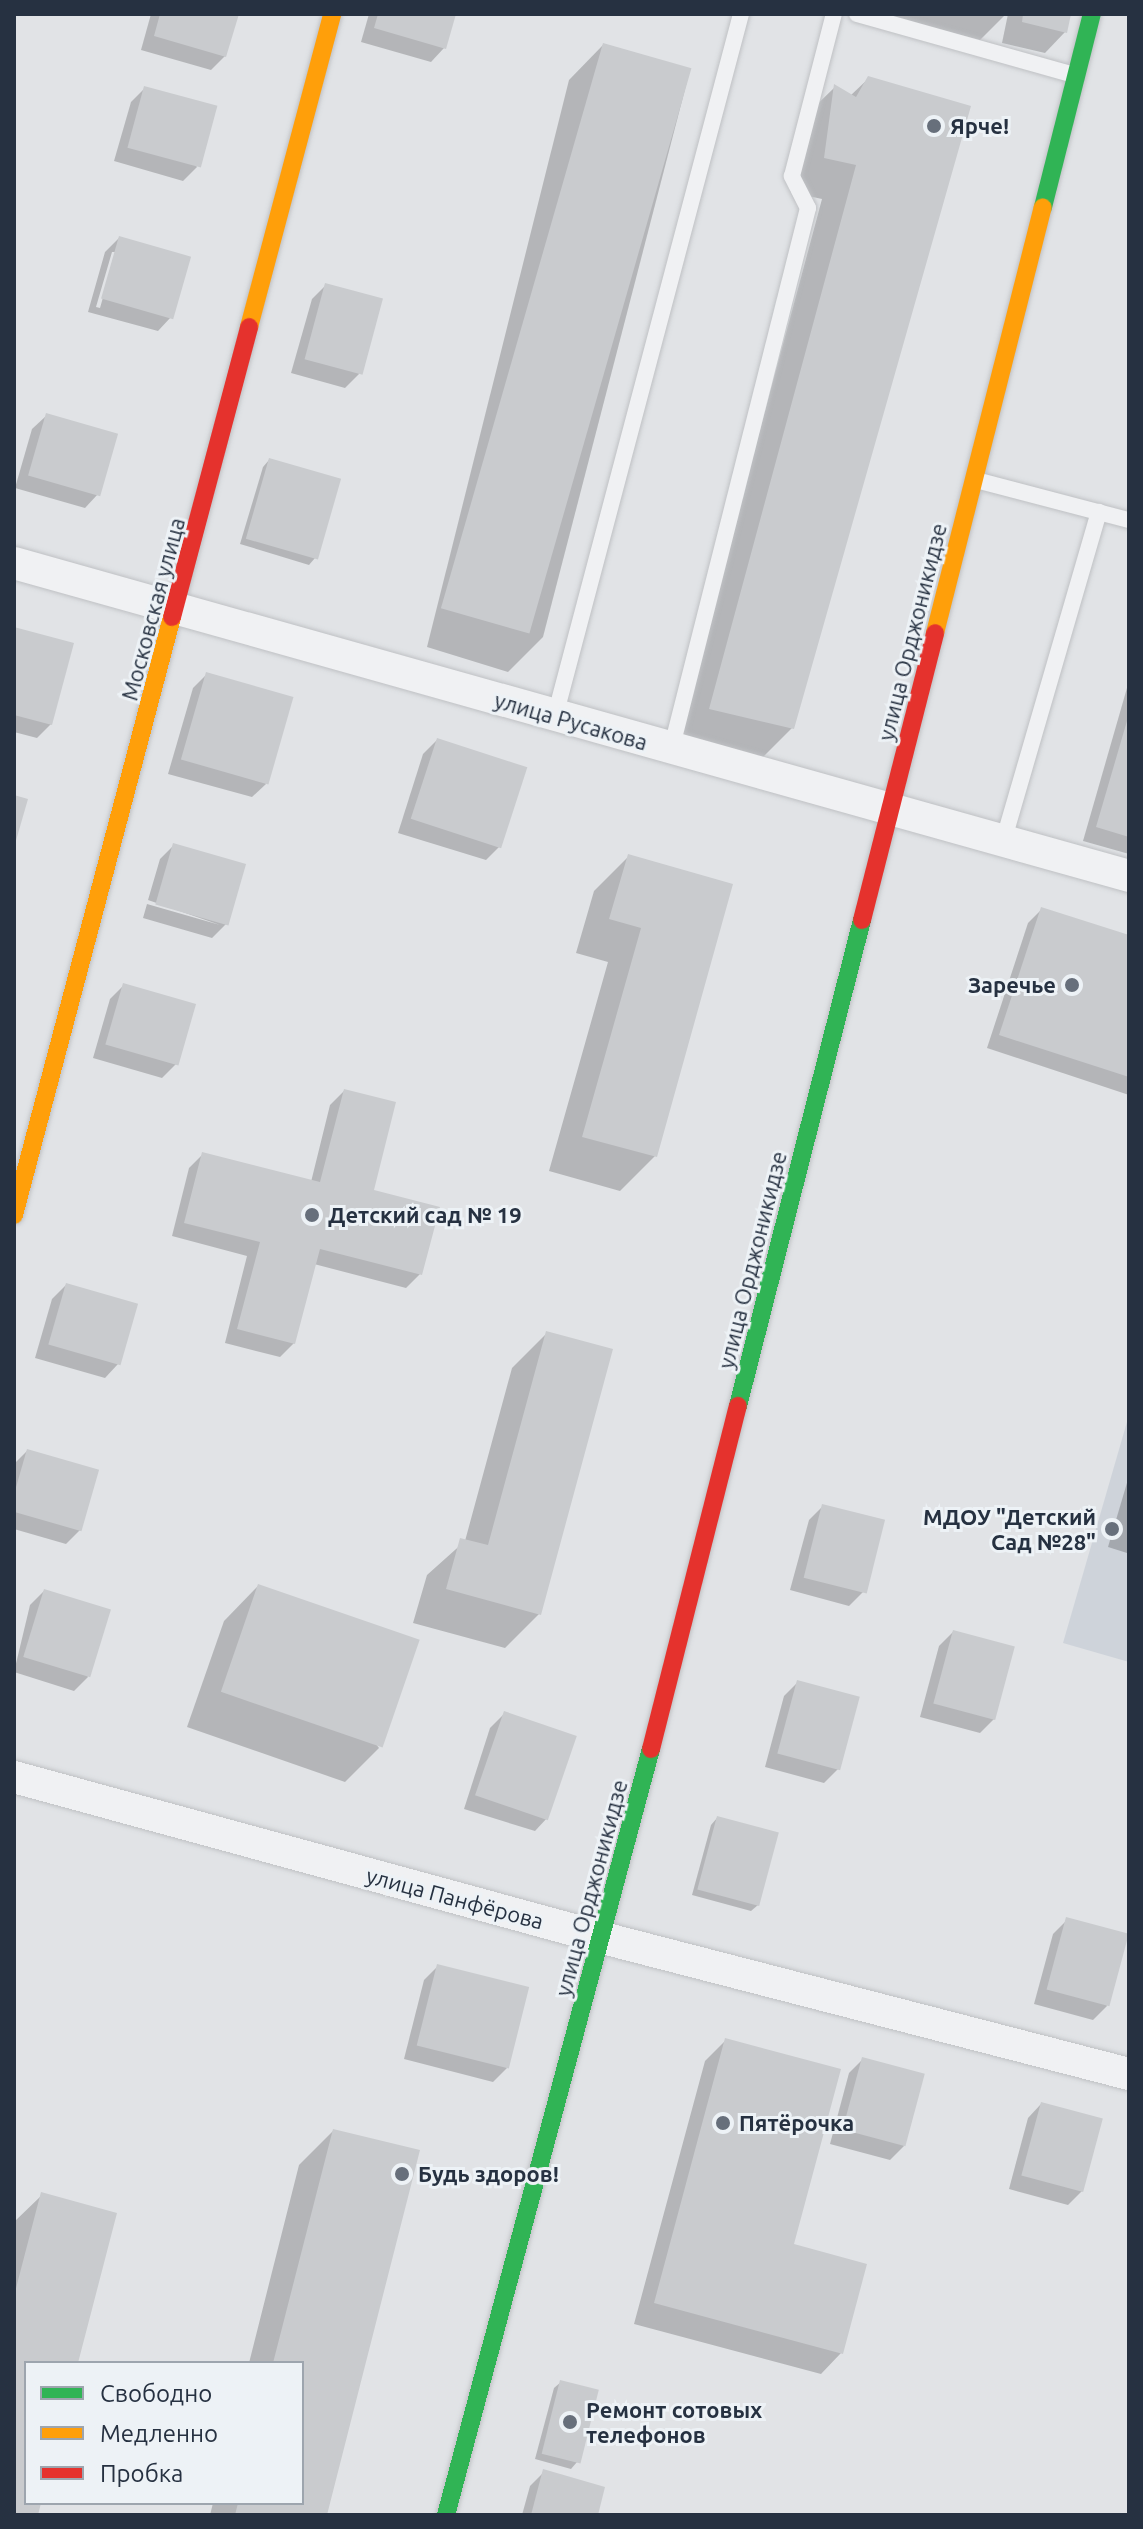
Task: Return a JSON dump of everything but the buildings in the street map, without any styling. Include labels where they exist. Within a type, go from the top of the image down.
[{"type":"main road","name":"Московская улица","points":[[14,1215],[178,609],[332,14]]},
{"type":"main road","name":"улица Орджоникидзе","points":[[446,2515],[603,1938],[1092,14]]},
{"type":"street","name":"улица Русакова","points":[[14,563],[891,812],[1129,876]]},
{"type":"street","name":"улица Панфёрова","points":[[14,1777],[603,1938],[1129,2074]]},
{"type":"lane","points":[[555,716],[741,14]]},
{"type":"lane","points":[[671,750],[808,208],[792,176],[834,14]]},
{"type":"lane","points":[[857,14],[1076,75]]},
{"type":"lane","points":[[975,479],[1129,520]]},
{"type":"lane","points":[[1003,842],[1099,512]]},
{"type":"shaded area","name":"МДОУ \"Детский Сад №28\"","points":[[1129,1415],[1129,1662],[1063,1643]]},
{"type":"traffic: fast","points":[[1043,207],[1092,14]]},
{"type":"traffic: fast","points":[[738,1406],[862,920]]},
{"type":"traffic: fast","points":[[446,2515],[651,1749]]},
{"type":"traffic: slow","points":[[249,327],[332,14]]},
{"type":"traffic: slow","points":[[935,633],[1043,207]]},
{"type":"traffic: slow","points":[[14,1215],[172,617]]},
{"type":"traffic: jam","points":[[172,617],[249,327]]},
{"type":"traffic: jam","points":[[862,920],[935,633]]},
{"type":"traffic: jam","points":[[651,1749],[738,1406]]},
{"type":"place","name":"Ярче!","points":[[934,126]]},
{"type":"place","name":"Заречье","points":[[1072,985]]},
{"type":"place","name":"Детский сад № 19","points":[[312,1215]]},
{"type":"place","name":"МДОУ \"Детский Сад №28\"","points":[[1112,1529]]},
{"type":"place","name":"Пятёрочка","points":[[723,2123]]},
{"type":"place","name":"Будь здоров!","points":[[402,2174]]},
{"type":"place","name":"Ремонт сотовых телефонов","points":[[570,2422]]}]
